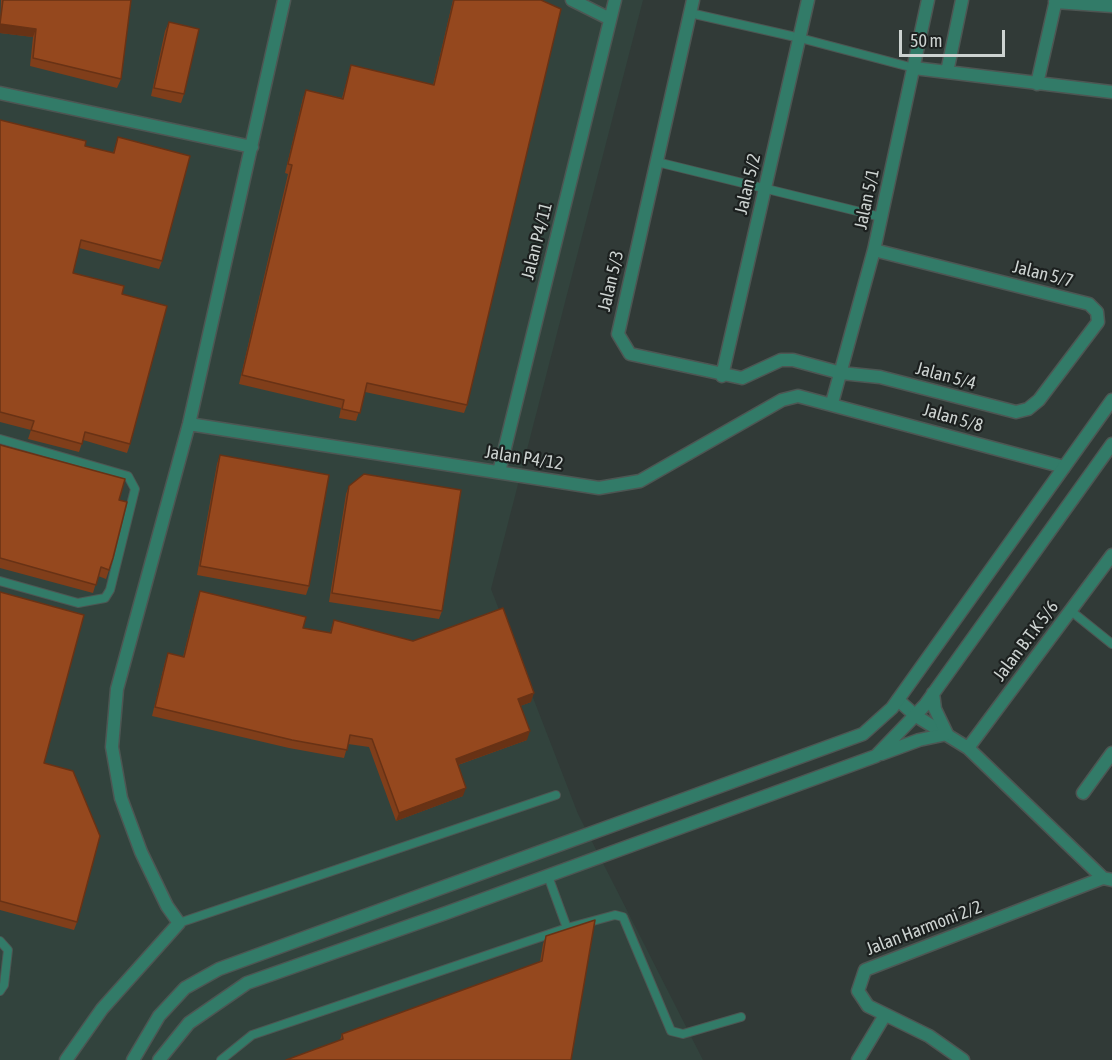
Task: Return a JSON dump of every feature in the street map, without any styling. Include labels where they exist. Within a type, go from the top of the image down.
[{"type":"street","points":[[66,1060],[102,1009],[179,923],[167,906],[141,852],[121,798],[112,747],[117,689],[189,424],[284,0]]},
{"type":"street","name":"Jalan P4/11","points":[[499,472],[615,0]]},
{"type":"street","name":"Jalan 5/3","points":[[693,0],[618,334],[630,354],[722,376],[742,378],[781,360],[793,360],[841,373]]},
{"type":"street","name":"Jalan 5/2","points":[[722,376],[808,0]]},
{"type":"street","name":"Jalan 5/1","points":[[832,403],[874,250],[928,0]]},
{"type":"street","points":[[947,72],[962,0]]},
{"type":"street","points":[[574,1],[610,19]]},
{"type":"street","points":[[1037,84],[1056,1],[1112,6]]},
{"type":"street","points":[[914,68],[1112,92]]},
{"type":"street","points":[[0,93],[252,147]]},
{"type":"street","name":"Jalan 5/7","points":[[874,250],[1089,304],[1097,312],[1098,322],[1040,400]]},
{"type":"street","name":"Jalan 5/4","points":[[841,373],[879,377],[1016,412],[1028,409],[1040,400]]},
{"type":"street","name":"Jalan P4/12","points":[[189,424],[599,488],[640,481],[782,400],[798,396],[832,403]]},
{"type":"street","points":[[132,1060],[165,1009],[185,988],[219,969],[863,734],[898,700],[1112,400]]},
{"type":"street","name":"Jalan 5/8","points":[[832,403],[1064,467]]},
{"type":"street","points":[[876,756],[916,716],[1112,444]]},
{"type":"street","name":"Jalan B.T.K 5/6","points":[[968,748],[1112,555]]},
{"type":"street","points":[[933,693],[935,709],[947,734]]},
{"type":"street","points":[[898,700],[916,716],[968,748],[1107,879]]},
{"type":"street","points":[[159,1060],[189,1023],[247,983],[920,740],[947,734]]},
{"type":"street","points":[[1083,793],[1112,753]]},
{"type":"street","name":"Jalan Harmoni 2/2","points":[[963,1060],[930,1036],[868,1006],[858,992],[865,970],[1107,879]]},
{"type":"street","points":[[858,1060],[885,1015]]},
{"type":"lane","points":[[690,13],[800,38],[914,68]]},
{"type":"lane","points":[[657,162],[881,217]]},
{"type":"lane","points":[[0,439],[128,476],[135,489],[110,590],[105,598],[78,603],[0,580]]},
{"type":"lane","points":[[1071,611],[1112,644]]},
{"type":"lane","points":[[179,923],[556,795]]},
{"type":"lane","points":[[548,876],[567,928]]},
{"type":"lane","points":[[221,1060],[252,1035],[567,928],[615,915],[623,917],[668,1028],[675,1034],[683,1034],[741,1017]]},
{"type":"lane","points":[[0,941],[8,950],[4,985],[0,990]]},
{"type":"shaded area","points":[[0,0],[643,0],[491,589],[578,814],[703,1060],[0,1060]]},
{"type":"building","points":[[3,0],[131,0],[121,79],[33,58],[36,29],[0,24]]},
{"type":"building","points":[[454,0],[541,0],[561,9],[467,405],[367,383],[360,413],[342,409],[344,400],[242,375],[292,165],[288,164],[306,90],[343,99],[351,65],[434,85]]},
{"type":"building","points":[[169,22],[199,29],[184,94],[154,88]]},
{"type":"building","points":[[0,120],[86,141],[85,146],[114,153],[118,137],[190,156],[162,261],[81,240],[73,273],[124,286],[122,294],[167,306],[130,444],[85,432],[82,444],[31,430],[34,421],[0,412]]},
{"type":"building","points":[[0,445],[125,479],[119,500],[127,502],[113,558],[109,570],[101,567],[96,585],[0,558]]},
{"type":"building","points":[[220,455],[329,475],[309,586],[200,566]]},
{"type":"building","points":[[364,474],[461,490],[442,611],[332,593],[349,486]]},
{"type":"building","points":[[200,591],[306,617],[303,628],[331,633],[334,620],[413,641],[503,608],[534,693],[518,699],[530,731],[456,759],[466,788],[399,813],[372,739],[350,735],[347,750],[292,740],[155,707],[168,653],[184,657]]},
{"type":"building","points":[[0,592],[84,615],[44,763],[73,771],[100,836],[77,922],[0,901]]},
{"type":"building","points":[[595,920],[571,1060],[286,1060],[343,1039],[342,1034],[542,961],[546,936]]}]
